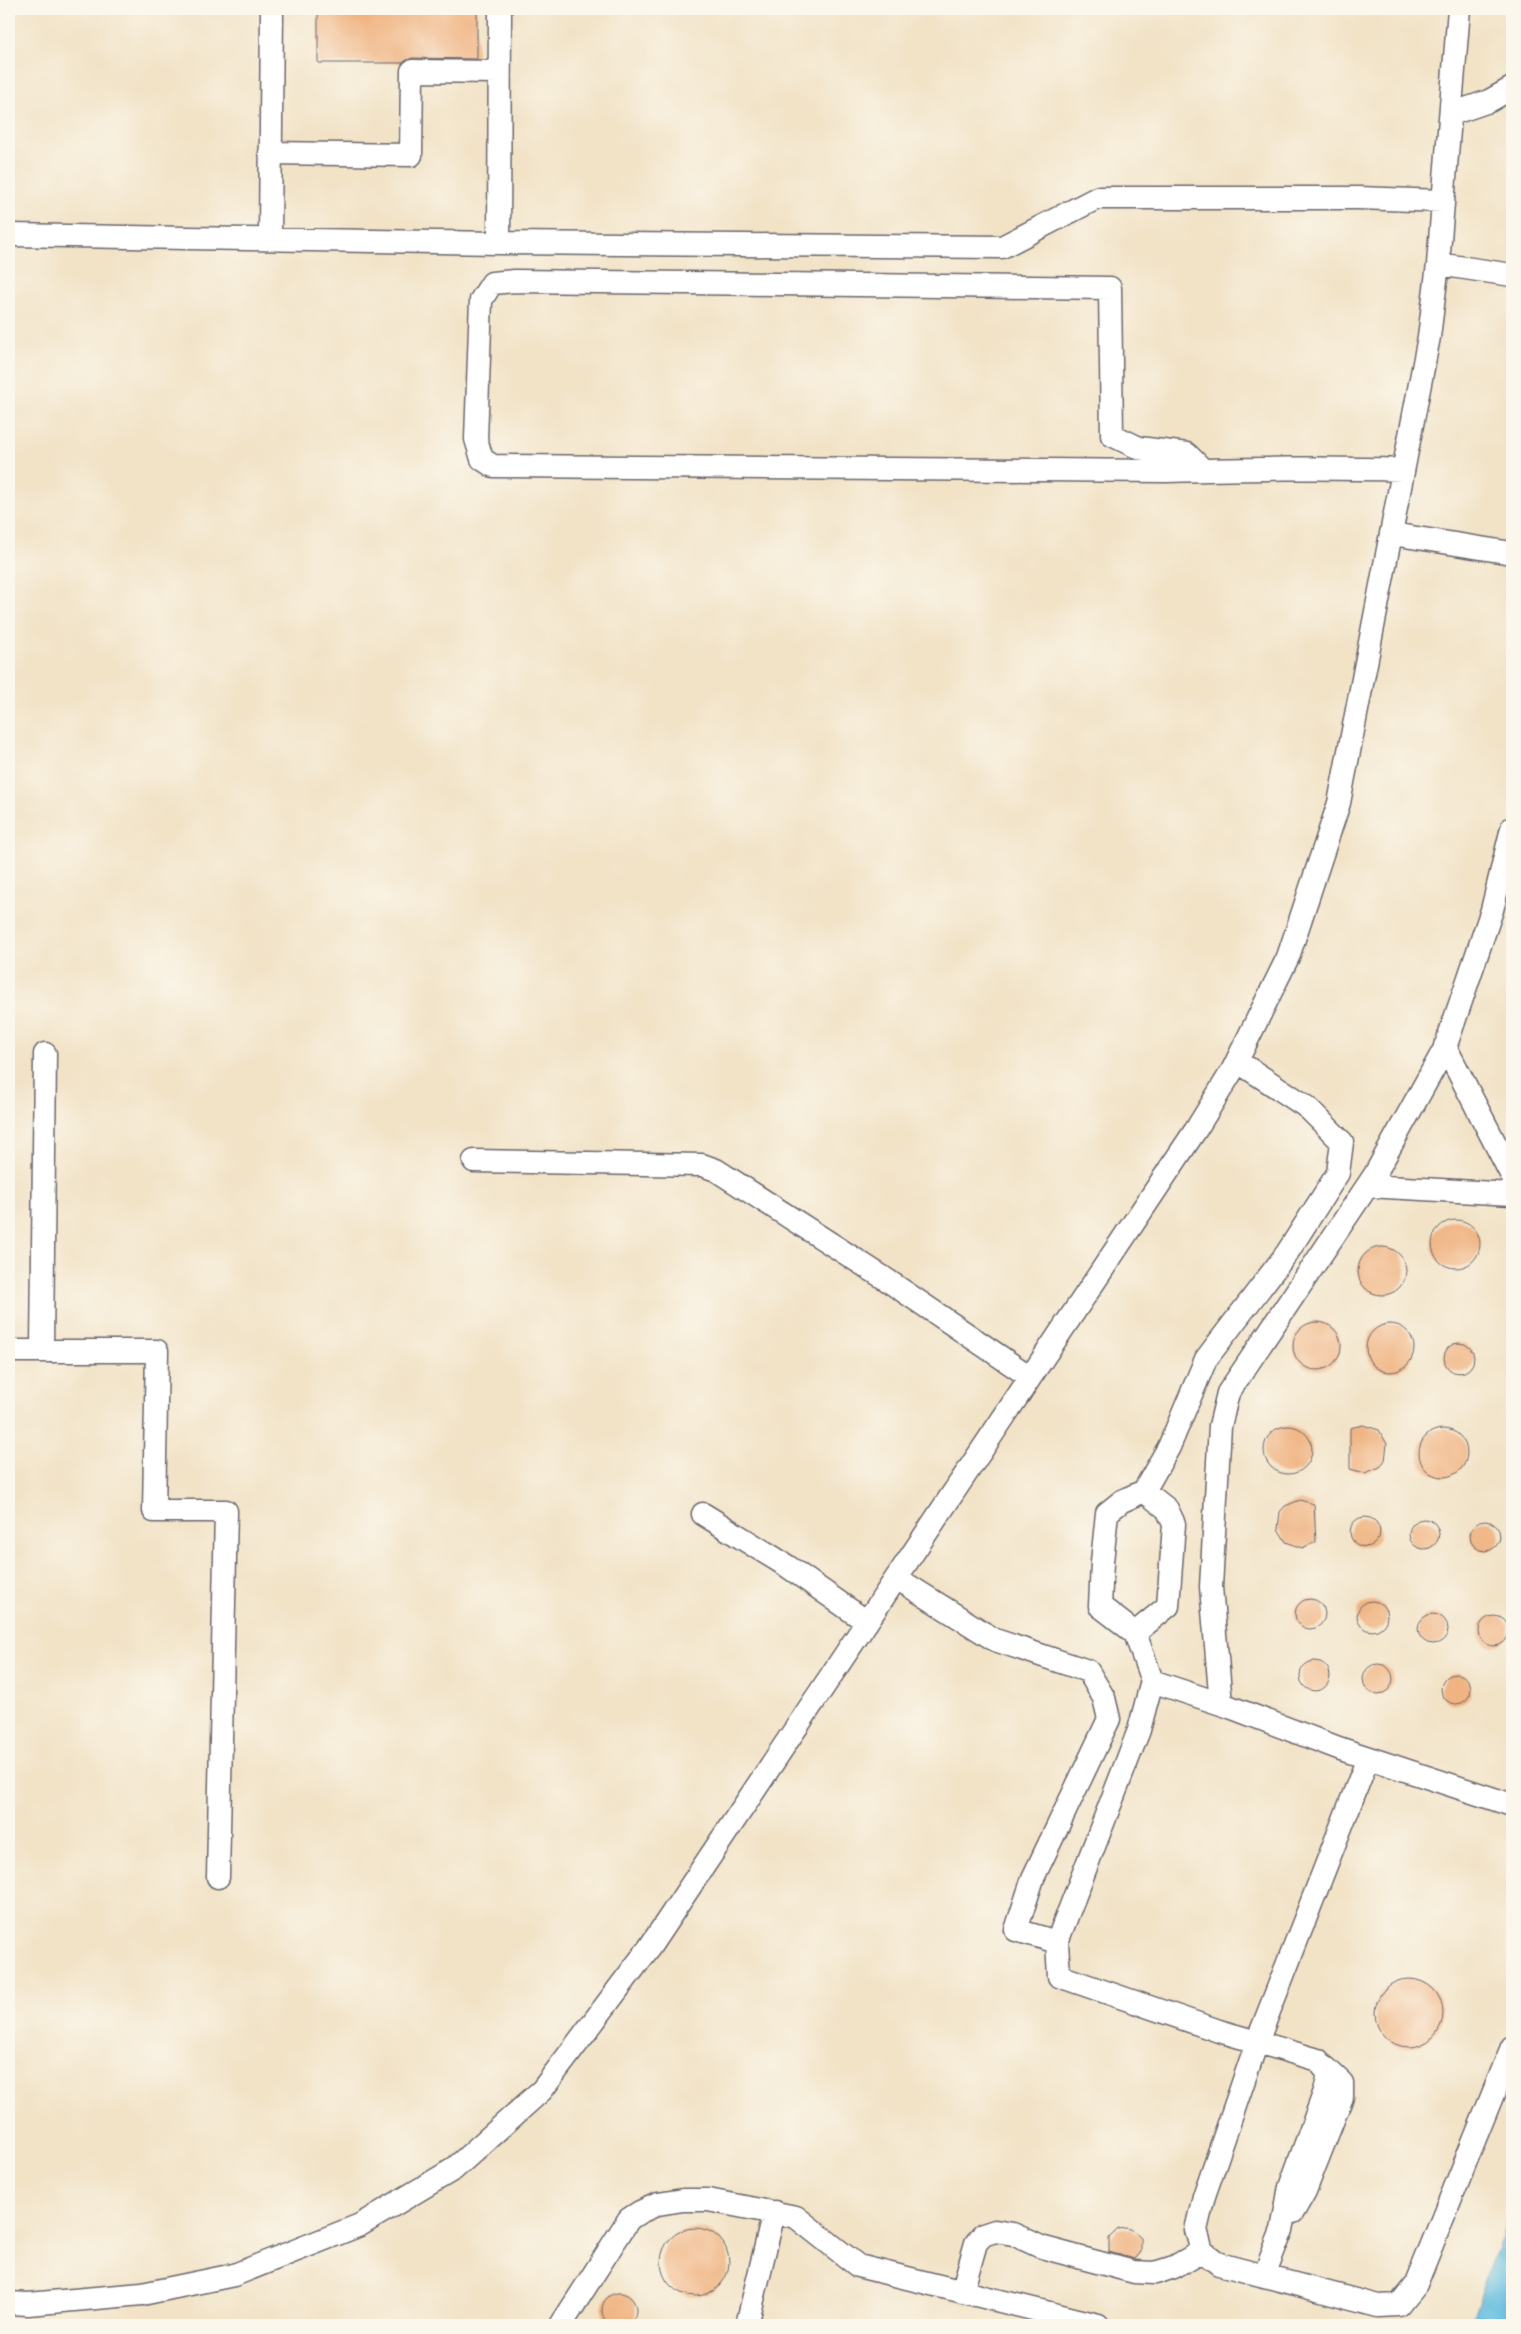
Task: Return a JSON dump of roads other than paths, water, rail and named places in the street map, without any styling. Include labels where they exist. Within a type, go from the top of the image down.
[{"type":"street","points":[[270,238],[272,9]]},
{"type":"street","points":[[499,243],[500,9]]},
{"type":"street","points":[[9,2304],[142,2294],[234,2275],[360,2226],[454,2169],[542,2090],[649,1948],[867,1622],[898,1579],[1030,1377],[1197,1128],[1237,1061],[1288,957],[1339,803],[1429,337],[1438,264],[1459,9]]},
{"type":"street","points":[[270,153],[411,155],[412,71],[499,72]]},
{"type":"street","points":[[1451,114],[1489,101],[1512,88]]},
{"type":"street","points":[[9,235],[499,243],[1002,247],[1097,198],[1358,198],[1442,201]]},
{"type":"street","points":[[1438,264],[1512,275]]},
{"type":"street","points":[[1203,470],[1187,454],[1139,448],[1112,435],[1110,288],[514,281],[492,283],[481,300],[476,439],[482,460],[493,466],[1203,470],[1316,467],[1403,470]]},
{"type":"street","points":[[1392,534],[1512,553]]},
{"type":"street","points":[[1220,1704],[1211,1587],[1220,1426],[1228,1394],[1368,1186],[1445,1046],[1509,857],[1512,828]]},
{"type":"street","points":[[1445,1046],[1512,1176]]},
{"type":"street","points":[[42,1350],[45,1054]]},
{"type":"street","points":[[1237,1061],[1307,1107],[1342,1142],[1338,1173],[1287,1253],[1206,1359],[1169,1447],[1144,1491],[1122,1501],[1107,1513],[1100,1606],[1135,1633],[1152,1681],[1139,1730],[1057,1942],[1059,1976],[1219,2031],[1310,2058],[1342,2084],[1342,2097],[1305,2191],[1282,2230],[1264,2276]]},
{"type":"street","points":[[474,1162],[702,1165],[716,1170],[884,1278],[1030,1377]]},
{"type":"street","points":[[1368,1186],[1512,1194]]},
{"type":"street","points":[[9,1351],[157,1351],[154,1511],[226,1511],[218,1876]]},
{"type":"street","points":[[1135,1633],[1168,1606],[1174,1524],[1167,1509],[1144,1491]]},
{"type":"street","points":[[703,1514],[787,1566],[867,1622]]},
{"type":"street","points":[[898,1579],[995,1640],[1088,1671],[1104,1698],[1109,1719],[1033,1878],[1016,1930],[1057,1942]]},
{"type":"street","points":[[1152,1681],[1368,1758],[1512,1804]]},
{"type":"street","points":[[1368,1758],[1257,2042],[1204,2196],[1196,2230],[1202,2252],[1219,2264],[1378,2306],[1396,2315],[1416,2284],[1512,2047]]},
{"type":"street","points":[[1282,2230],[1290,2187],[1325,2091],[1329,2074],[1310,2058]]},
{"type":"street","points":[[561,2325],[630,2219],[658,2204],[683,2200],[708,2200],[796,2217],[858,2266],[1098,2325]]},
{"type":"street","points":[[747,2325],[774,2212]]},
{"type":"street","points":[[962,2292],[976,2243],[983,2235],[995,2231],[1013,2234],[1041,2247],[1134,2272],[1155,2273],[1174,2267],[1202,2252]]},
{"type":"water","points":[[1512,2207],[1512,2325],[1470,2325]]}]
